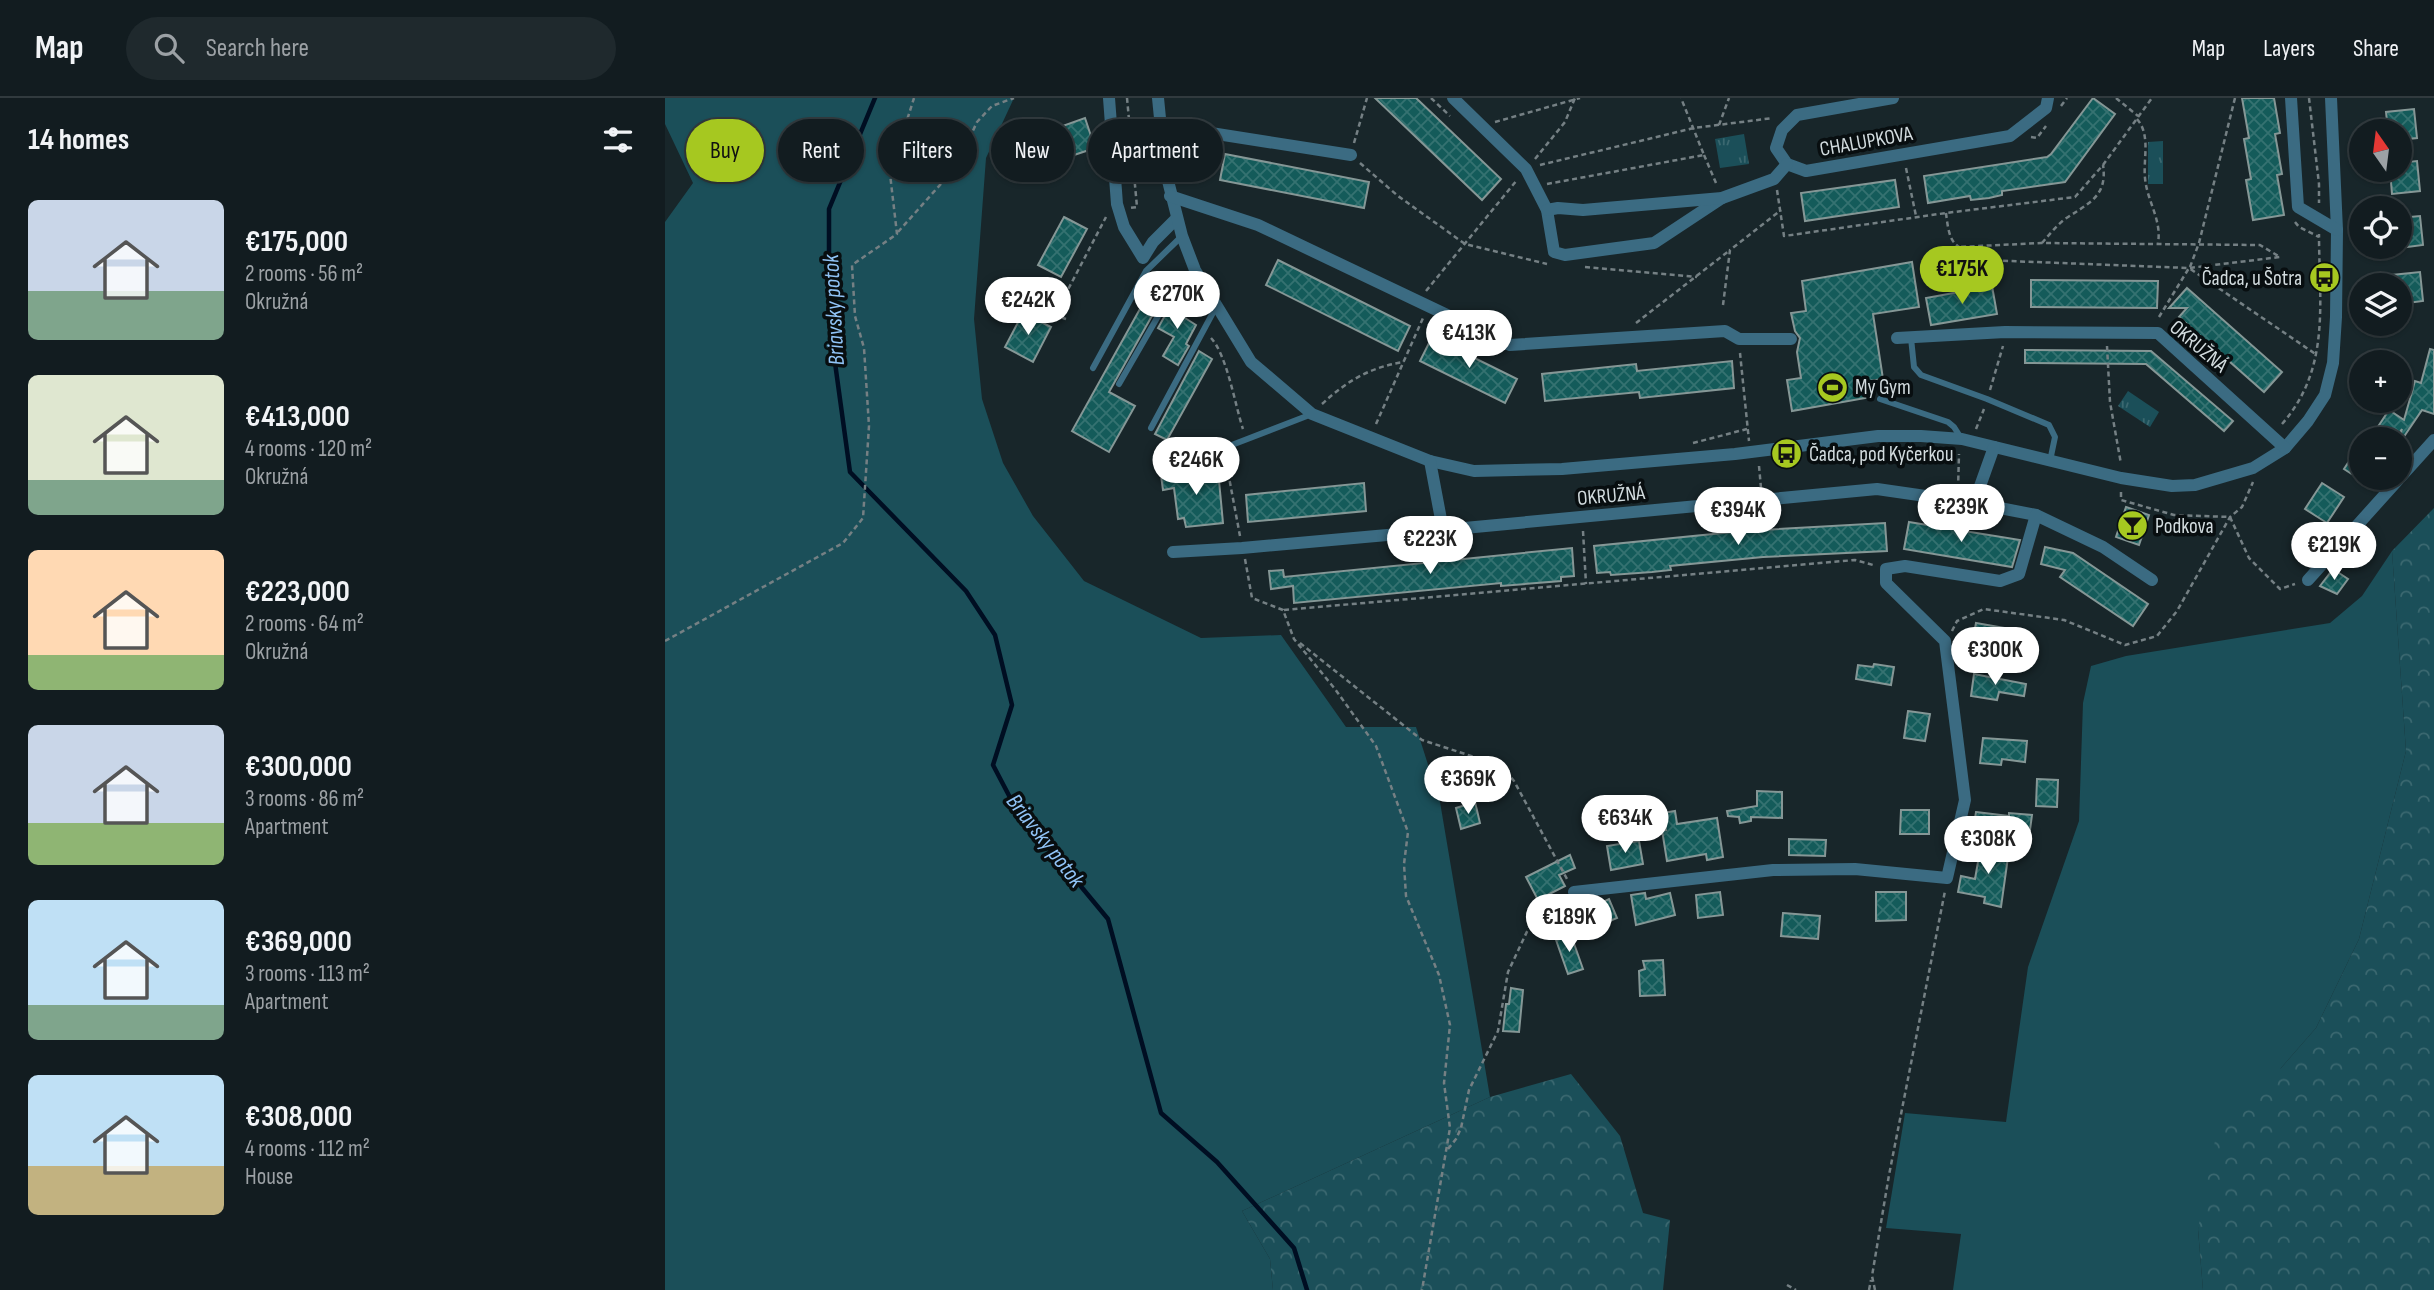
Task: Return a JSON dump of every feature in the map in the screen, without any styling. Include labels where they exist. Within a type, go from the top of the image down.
[{"type":"street","points":[[1109,98],[1117,204],[1124,227],[1143,258],[1153,242],[1177,218]]},
{"type":"street","name":"OKRUŽNÁ","points":[[1158,98],[1160,119]]},
{"type":"street","points":[[1453,98],[1526,169],[1547,210],[1554,252],[1565,255],[1654,243],[1722,198],[1774,179],[1787,164]]},
{"type":"street","name":"CHALUPKOVA","points":[[1893,98],[1797,115],[1781,130],[1776,148],[1787,164],[1806,171],[2010,136],[2046,108],[2048,98]]},
{"type":"street","points":[[2291,98],[2298,207],[2337,230]]},
{"type":"street","name":"OKRUŽNÁ","points":[[1168,182],[1182,236],[1195,270],[1251,362],[1312,414],[1430,461],[1473,471],[1506,472],[1750,452],[1878,436],[1921,436],[1962,439],[2121,478],[2172,486],[2195,485],[2253,468],[2285,448],[2325,395],[2333,363],[2336,317],[2337,230],[2331,98]]},
{"type":"street","points":[[1223,135],[1351,155]]},
{"type":"street","points":[[1170,196],[1258,225],[1510,345],[1725,331],[1739,339],[1791,339]]},
{"type":"street","points":[[1547,210],[1583,210],[1722,198]]},
{"type":"street","name":"OKRUŽNÁ","points":[[1897,338],[2005,332],[2158,332],[2285,448]]},
{"type":"street","points":[[2308,580],[2434,440]]},
{"type":"street","points":[[1974,503],[1994,447]]},
{"type":"street","points":[[1430,461],[1443,530]]},
{"type":"street","name":"OKRUŽNÁ","points":[[1173,552],[1243,548],[1877,489],[2036,514],[2103,547],[2152,580]]},
{"type":"street","points":[[1574,892],[1773,870],[1855,869],[1947,878],[1965,800],[1945,641],[1886,583],[1887,569],[1905,566],[2000,581],[2019,574],[2036,514]]},
{"type":"lane","points":[[1093,368],[1146,271],[1182,236]]},
{"type":"lane","points":[[1119,384],[1173,292],[1195,270]]},
{"type":"lane","points":[[1151,428],[1217,305]]},
{"type":"lane","points":[[1911,338],[1913,367],[1921,375],[2049,425],[2056,438],[2050,461]]},
{"type":"lane","points":[[1880,399],[1948,422],[1962,439]]},
{"type":"lane","points":[[1224,448],[1312,414]]},
{"type":"path","points":[[897,234],[890,174],[914,98]]},
{"type":"path","points":[[665,642],[843,543],[863,518],[869,426],[864,348],[855,316],[852,265],[897,234],[956,167],[977,122],[992,106],[1014,98]]},
{"type":"path","points":[[1367,98],[1351,155],[1398,196],[1465,244],[1558,265]]},
{"type":"path","points":[[1494,122],[1580,98]]},
{"type":"path","points":[[1681,98],[1716,183]]},
{"type":"path","points":[[1719,125],[1729,98]]},
{"type":"path","points":[[2116,98],[2138,118],[2144,132],[2145,181],[2159,229],[2158,243]]},
{"type":"path","points":[[1774,179],[1784,236],[2075,197],[2103,165],[2152,98]]},
{"type":"path","points":[[2159,317],[2189,268],[2199,243],[2235,98]]},
{"type":"path","points":[[2282,424],[2309,384],[2317,355],[2320,317],[2319,184],[2309,98]]},
{"type":"path","points":[[1526,169],[1694,128],[1797,115]]},
{"type":"path","points":[[1904,154],[1916,218]]},
{"type":"path","points":[[1526,169],[1541,183],[1549,185],[1704,155]]},
{"type":"path","points":[[2041,243],[2065,219],[2091,203],[2103,182],[2103,165]]},
{"type":"path","points":[[1641,318],[1781,211]]},
{"type":"path","points":[[1946,213],[1949,236],[1958,247],[1983,260],[2189,268],[2280,257],[2260,245],[2199,243],[2041,243],[1958,247]]},
{"type":"path","points":[[1426,289],[1465,244]]},
{"type":"path","points":[[1723,304],[1730,250]]},
{"type":"path","points":[[1585,267],[1696,277]]},
{"type":"path","points":[[2189,268],[2317,355]]},
{"type":"path","points":[[1375,427],[1423,320]]},
{"type":"path","points":[[1203,331],[1221,352],[1246,439]]},
{"type":"path","points":[[1975,431],[1987,399],[2005,332]]},
{"type":"path","points":[[1739,339],[1750,452]]},
{"type":"path","points":[[2106,344],[2110,402],[2121,461],[2121,500],[2174,515],[2230,517]]},
{"type":"path","points":[[1312,414],[1328,397],[1356,377],[1377,368],[1404,362]]},
{"type":"path","points":[[1689,444],[1747,429]]},
{"type":"path","points":[[1159,455],[1224,448],[1252,598],[1283,610],[1855,560],[1887,569]]},
{"type":"path","points":[[1957,501],[1959,454]]},
{"type":"path","points":[[1945,641],[1958,621],[1984,610],[2064,620],[2125,645],[2157,636],[2177,611],[2230,517],[2242,507],[2253,482],[2253,468]]},
{"type":"path","points":[[1580,489],[1586,584]]},
{"type":"path","points":[[2230,517],[2249,558],[2280,589],[2308,580]]},
{"type":"path","points":[[1283,610],[1294,639],[1335,689],[1376,746],[1408,832],[1404,864],[1406,896],[1439,975],[1450,1026],[1444,1083],[1450,1128],[1422,1290]]},
{"type":"path","points":[[1294,639],[1422,740],[1502,766],[1514,781],[1574,892],[1532,921],[1508,972],[1498,1031],[1469,1090],[1461,1128],[1446,1152]]},
{"type":"path","points":[[1869,1290],[1888,1175],[1947,878]]},
{"type":"path","points":[[1872,1276],[1875,1290]]},
{"type":"path","points":[[1787,1285],[1795,1290]]},
{"type":"green space","points":[[665,98],[1014,98],[1004,119],[991,119],[991,147],[986,158],[974,319],[982,399],[1003,463],[1033,516],[1084,581],[1201,638],[1281,635],[1346,727],[1416,727],[1440,802],[1490,1097],[1242,1211],[1270,1259],[1273,1290],[665,1290],[665,222],[693,182],[764,182],[764,119],[686,119],[686,168],[665,124]]},
{"type":"green space","points":[[1744,134],[1749,164],[1720,168],[1715,139]]},
{"type":"green space","points":[[2163,141],[2163,184],[2148,184],[2148,142]]},
{"type":"green space","points":[[2128,391],[2159,412],[2150,427],[2118,406]]},
{"type":"green space","points":[[2434,508],[2434,1290],[2203,1290],[2198,1229],[2217,1130],[2281,1068],[2316,1028],[2359,939],[2406,751],[2392,551]]},
{"type":"green space","points":[[2392,551],[2406,751],[2359,939],[2316,1028],[2281,1068],[2198,1229],[2203,1290],[1953,1290],[1961,1234],[1886,1228],[1905,1113],[2006,1122],[2028,967],[2079,821],[2083,703],[2091,666],[2126,656],[2330,623],[2362,596]]},
{"type":"green space","points":[[1571,1074],[1620,1136],[1643,1213],[1670,1220],[1663,1290],[1273,1290],[1270,1259],[1242,1211],[1490,1097]]},
{"type":"building","points":[[1375,98],[1416,98],[1501,179],[1482,200]]},
{"type":"building","points":[[2093,98],[2115,114],[2065,182],[2002,191],[2002,195],[1989,198],[1971,200],[1970,196],[1928,203],[1924,176],[2047,157]]},
{"type":"building","points":[[2242,98],[2274,98],[2280,133],[2275,134],[2282,174],[2277,175],[2284,215],[2253,220],[2246,180],[2251,179],[2244,139],[2249,138]]},
{"type":"building","points":[[2414,109],[2417,138],[2412,139],[2412,119],[2387,119],[2386,112]]},
{"type":"building","points":[[1085,118],[1088,127],[1088,150],[1074,155],[1074,122]]},
{"type":"building","points":[[1225,154],[1369,182],[1364,208],[1223,181]]},
{"type":"building","points":[[2417,161],[2420,191],[2392,194],[2391,182],[2412,182],[2412,162]]},
{"type":"building","points":[[1895,180],[1899,207],[1805,221],[1801,193]]},
{"type":"building","points":[[2420,216],[2423,245],[2412,246],[2412,217]]},
{"type":"building","points":[[1064,217],[1087,229],[1061,277],[1038,265]]},
{"type":"building","points":[[1278,260],[1410,326],[1398,351],[1266,285]]},
{"type":"building","points":[[1912,262],[1919,307],[1873,314],[1883,379],[1868,381],[1871,397],[1792,411],[1787,380],[1801,378],[1797,352],[1800,338],[1795,331],[1791,313],[1806,311],[1802,281]]},
{"type":"building","points":[[2420,272],[2423,301],[2412,302],[2411,273]]},
{"type":"building","points":[[2031,280],[2158,281],[2157,308],[2031,307]]},
{"type":"building","points":[[1992,286],[1997,314],[1931,325],[1926,298]]},
{"type":"building","points":[[2187,288],[2282,372],[2264,392],[2179,317],[2187,308],[2169,308]]},
{"type":"building","points":[[1150,291],[1162,298],[1109,392],[1135,406],[1109,452],[1072,431]]},
{"type":"building","points":[[1180,300],[1191,306],[1185,318],[1196,325],[1186,344],[1189,346],[1178,365],[1163,356],[1174,337],[1158,328],[1172,303],[1177,306]]},
{"type":"building","points":[[1023,313],[1051,327],[1033,362],[1005,347]]},
{"type":"building","points":[[1432,337],[1517,379],[1505,403],[1420,361]]},
{"type":"building","points":[[2430,349],[2434,350],[2434,414],[2422,410],[2410,427],[2378,427],[2387,413],[2394,413],[2404,420],[2406,413],[2412,413],[2415,381],[2421,383]]},
{"type":"building","points":[[2025,350],[2151,351],[2233,421],[2224,431],[2146,364],[2025,363]]},
{"type":"building","points":[[1199,351],[1212,359],[1167,440],[1155,434]]},
{"type":"building","points":[[1732,361],[1734,388],[1640,398],[1639,392],[1545,401],[1542,374],[1636,364],[1637,371]]},
{"type":"building","points":[[1218,470],[1223,523],[1186,527],[1184,518],[1178,519],[1174,488],[1163,490],[1161,475]]},
{"type":"building","points":[[1364,483],[1366,511],[1248,522],[1246,495]]},
{"type":"building","points":[[2322,483],[2344,497],[2327,523],[2305,509]]},
{"type":"building","name":"Podkova","points":[[2126,507],[2149,515],[2139,545],[2116,537]]},
{"type":"building","points":[[1909,522],[2020,540],[2012,567],[1904,549]]},
{"type":"building","points":[[1885,523],[1887,551],[1763,557],[1670,566],[1671,570],[1652,572],[1611,575],[1610,572],[1597,573],[1594,546],[1743,531]]},
{"type":"building","points":[[2045,547],[2073,553],[2148,604],[2133,626],[2060,577],[2065,570],[2041,564]]},
{"type":"building","points":[[1572,548],[1574,576],[1561,577],[1561,581],[1501,586],[1501,583],[1294,603],[1293,586],[1271,589],[1269,571],[1283,570],[1284,577]]},
{"type":"building","points":[[2333,569],[2348,579],[2337,594],[2320,586]]},
{"type":"building","points":[[1976,623],[2005,628],[2000,649],[1972,644]]},
{"type":"building","points":[[1874,664],[1894,667],[1891,685],[1856,679],[1858,665],[1873,667]]},
{"type":"building","points":[[1974,674],[2026,684],[2024,696],[1999,692],[1997,700],[1971,696]]},
{"type":"building","points":[[1908,711],[1930,714],[1925,741],[1904,738]]},
{"type":"building","points":[[1983,738],[2027,741],[2025,762],[2002,759],[2001,765],[1980,763]]},
{"type":"building","points":[[2037,779],[2058,780],[2057,807],[2036,806]]},
{"type":"building","points":[[1757,791],[1782,792],[1782,818],[1751,817],[1751,821],[1740,823],[1739,817],[1728,816],[1727,811],[1757,806]]},
{"type":"building","points":[[1475,802],[1480,823],[1461,829],[1456,808]]},
{"type":"building","points":[[1901,810],[1929,810],[1929,834],[1900,834]]},
{"type":"building","points":[[1675,811],[1677,824],[1717,818],[1723,857],[1707,860],[1706,854],[1667,861],[1662,830],[1666,830],[1663,813]]},
{"type":"building","points":[[1976,812],[2009,816],[2009,813],[2032,815],[2030,830],[1974,824]]},
{"type":"building","points":[[1789,839],[1826,840],[1825,856],[1789,855]]},
{"type":"building","points":[[1639,841],[1643,864],[1611,870],[1607,846]]},
{"type":"building","points":[[1981,845],[2009,850],[2001,907],[1984,903],[1985,897],[1958,892],[1961,876],[1975,879]]},
{"type":"building","points":[[1570,855],[1575,868],[1559,875],[1565,886],[1538,900],[1526,877]]},
{"type":"building","points":[[1720,892],[1723,915],[1698,918],[1696,895]]},
{"type":"building","points":[[1876,892],[1906,892],[1906,920],[1876,921]]},
{"type":"building","points":[[1645,893],[1646,899],[1670,893],[1675,915],[1636,925],[1631,895]]},
{"type":"building","points":[[1596,898],[1599,904],[1609,899],[1617,918],[1589,930],[1576,901]]},
{"type":"building","points":[[1783,913],[1820,916],[1818,939],[1781,936]]},
{"type":"building","points":[[1571,935],[1583,969],[1568,974],[1556,940]]},
{"type":"building","points":[[1663,960],[1665,995],[1640,996],[1639,971],[1645,969],[1643,961]]},
{"type":"building","points":[[1511,988],[1523,990],[1519,1032],[1503,1031]]},
{"type":"waterway","name":"Briavsky potok","points":[[875,98],[829,209],[829,319],[850,472],[966,591],[995,635],[1012,705],[993,765],[1015,807],[1108,919],[1161,1113],[1217,1162],[1294,1248],[1307,1290]]},
{"type":"place","name":"Čadca, u Šotra","points":[[2325,278]]},
{"type":"place","name":"My Gym","points":[[1832,387]]},
{"type":"place","name":"Čadca, pod Kyčerkou","points":[[1786,454]]},
{"type":"place","name":"Podkova","points":[[2132,526]]}]
